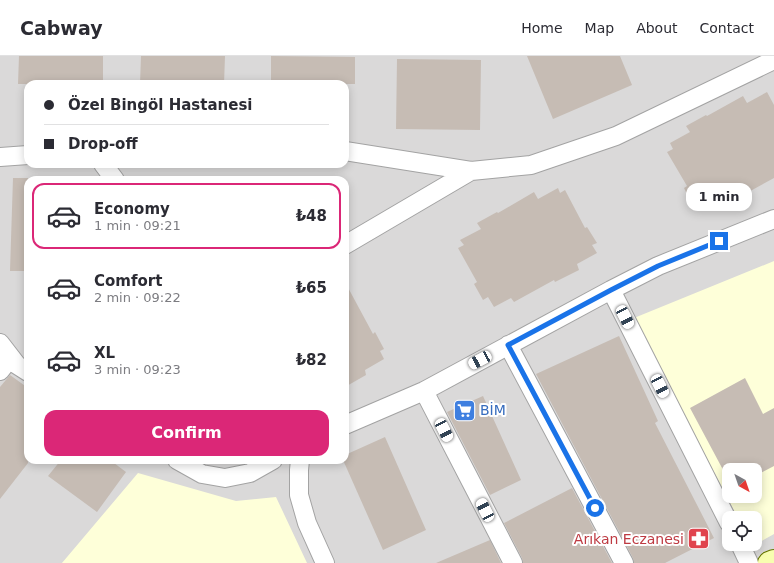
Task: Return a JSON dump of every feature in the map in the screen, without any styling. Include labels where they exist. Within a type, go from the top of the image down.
[{"type":"street","points":[[349,151],[470,172],[531,165],[616,136],[774,60]]},
{"type":"street","points":[[0,156],[24,155]]},
{"type":"street","points":[[349,243],[470,172]]},
{"type":"street","points":[[349,423],[424,390],[658,266],[774,219]]},
{"type":"street","points":[[611,290],[723,511]]},
{"type":"street","points":[[0,343],[17,365],[24,369]]},
{"type":"street","points":[[508,345],[624,563]]},
{"type":"street","points":[[0,371],[11,357]]},
{"type":"street","points":[[424,390],[513,563]]},
{"type":"street","points":[[184,464],[202,474],[225,478],[250,473],[266,464]]},
{"type":"street","points":[[300,464],[299,495],[307,523],[325,563]]},
{"type":"street","points":[[743,551],[749,563]]},
{"type":"street","points":[[769,563],[774,561]]},
{"type":"shaded area","points":[[0,56],[774,56],[774,563],[0,563]]},
{"type":"shaded area","points":[[774,261],[774,534],[762,541],[762,511],[734,511],[730,503],[762,503],[762,463],[722,463],[722,487],[634,318]]},
{"type":"shaded area","points":[[138,473],[236,501],[276,497],[307,563],[62,563]]},
{"type":"building","points":[[19,56],[103,56],[103,80],[24,80],[24,84],[18,84]]},
{"type":"building","points":[[141,56],[225,56],[224,80],[140,80]]},
{"type":"building","points":[[271,56],[355,57],[355,84],[349,84],[349,80],[271,80]]},
{"type":"building","points":[[527,56],[620,56],[632,85],[553,119]]},
{"type":"building","points":[[397,59],[481,60],[480,130],[396,129]]},
{"type":"building","points":[[767,92],[774,105],[774,178],[723,206],[721,201],[703,211],[697,201],[692,204],[684,188],[687,186],[667,152],[673,149],[670,143],[690,132],[686,126],[706,115],[707,116],[743,96],[747,103]]},
{"type":"building","points":[[13,178],[24,178],[24,271],[10,271]]},
{"type":"building","points":[[558,188],[560,193],[565,190],[585,228],[587,227],[597,243],[592,245],[597,253],[577,264],[579,270],[555,282],[554,280],[514,302],[511,298],[494,307],[488,297],[483,300],[474,284],[477,282],[458,248],[464,245],[460,240],[481,229],[477,223],[497,212],[498,213],[534,192],[538,199]]},
{"type":"building","points":[[349,289],[373,334],[375,332],[384,349],[380,351],[384,359],[365,370],[366,375],[349,385]]},
{"type":"building","points":[[619,336],[658,421],[655,423],[714,538],[665,563],[634,563],[633,558],[536,374]]},
{"type":"building","points":[[10,375],[24,385],[24,464],[27,464],[0,499],[0,387]]},
{"type":"building","points":[[745,378],[763,414],[774,408],[774,466],[762,472],[762,463],[722,463],[722,468],[690,408]]},
{"type":"building","points":[[483,396],[521,480],[490,495],[447,412]]},
{"type":"building","points":[[385,437],[426,530],[383,550],[345,464],[349,464],[349,453]]},
{"type":"building","points":[[58,464],[115,464],[126,472],[97,512],[48,476]]},
{"type":"building","points":[[572,488],[612,563],[523,563],[522,558],[504,523]]},
{"type":"building","points":[[490,540],[501,563],[436,563]]},
{"type":"place","name":"BİM","points":[[464,410]]},
{"type":"place","name":"Arıkan Eczanesi","points":[[699,539]]},
{"type":"route","points":[[595,508],[508,345],[658,266],[719,241]]}]
